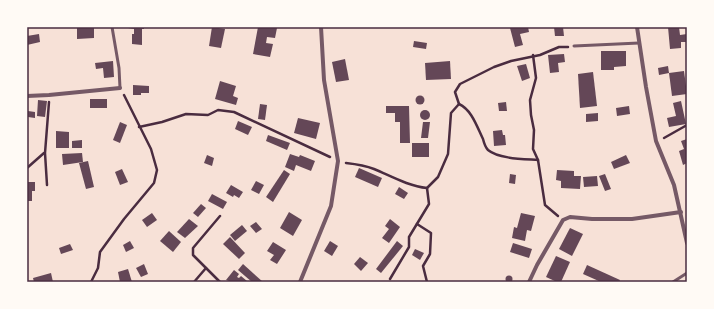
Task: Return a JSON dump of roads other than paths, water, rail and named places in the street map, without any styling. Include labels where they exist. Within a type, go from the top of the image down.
[{"type":"street","points":[[300,282],[331,206],[338,161],[324,80],[320,27]]},
{"type":"street","points":[[637,27],[656,141],[674,185],[687,243]]},
{"type":"street","points":[[27,96],[49,96],[120,88]]},
{"type":"street","points":[[529,282],[537,264],[563,220],[570,217],[592,219],[632,219],[681,212]]},
{"type":"lane","points":[[112,27],[119,68],[120,88]]},
{"type":"lane","points":[[574,46],[639,43]]},
{"type":"lane","points":[[673,282],[687,273]]}]
